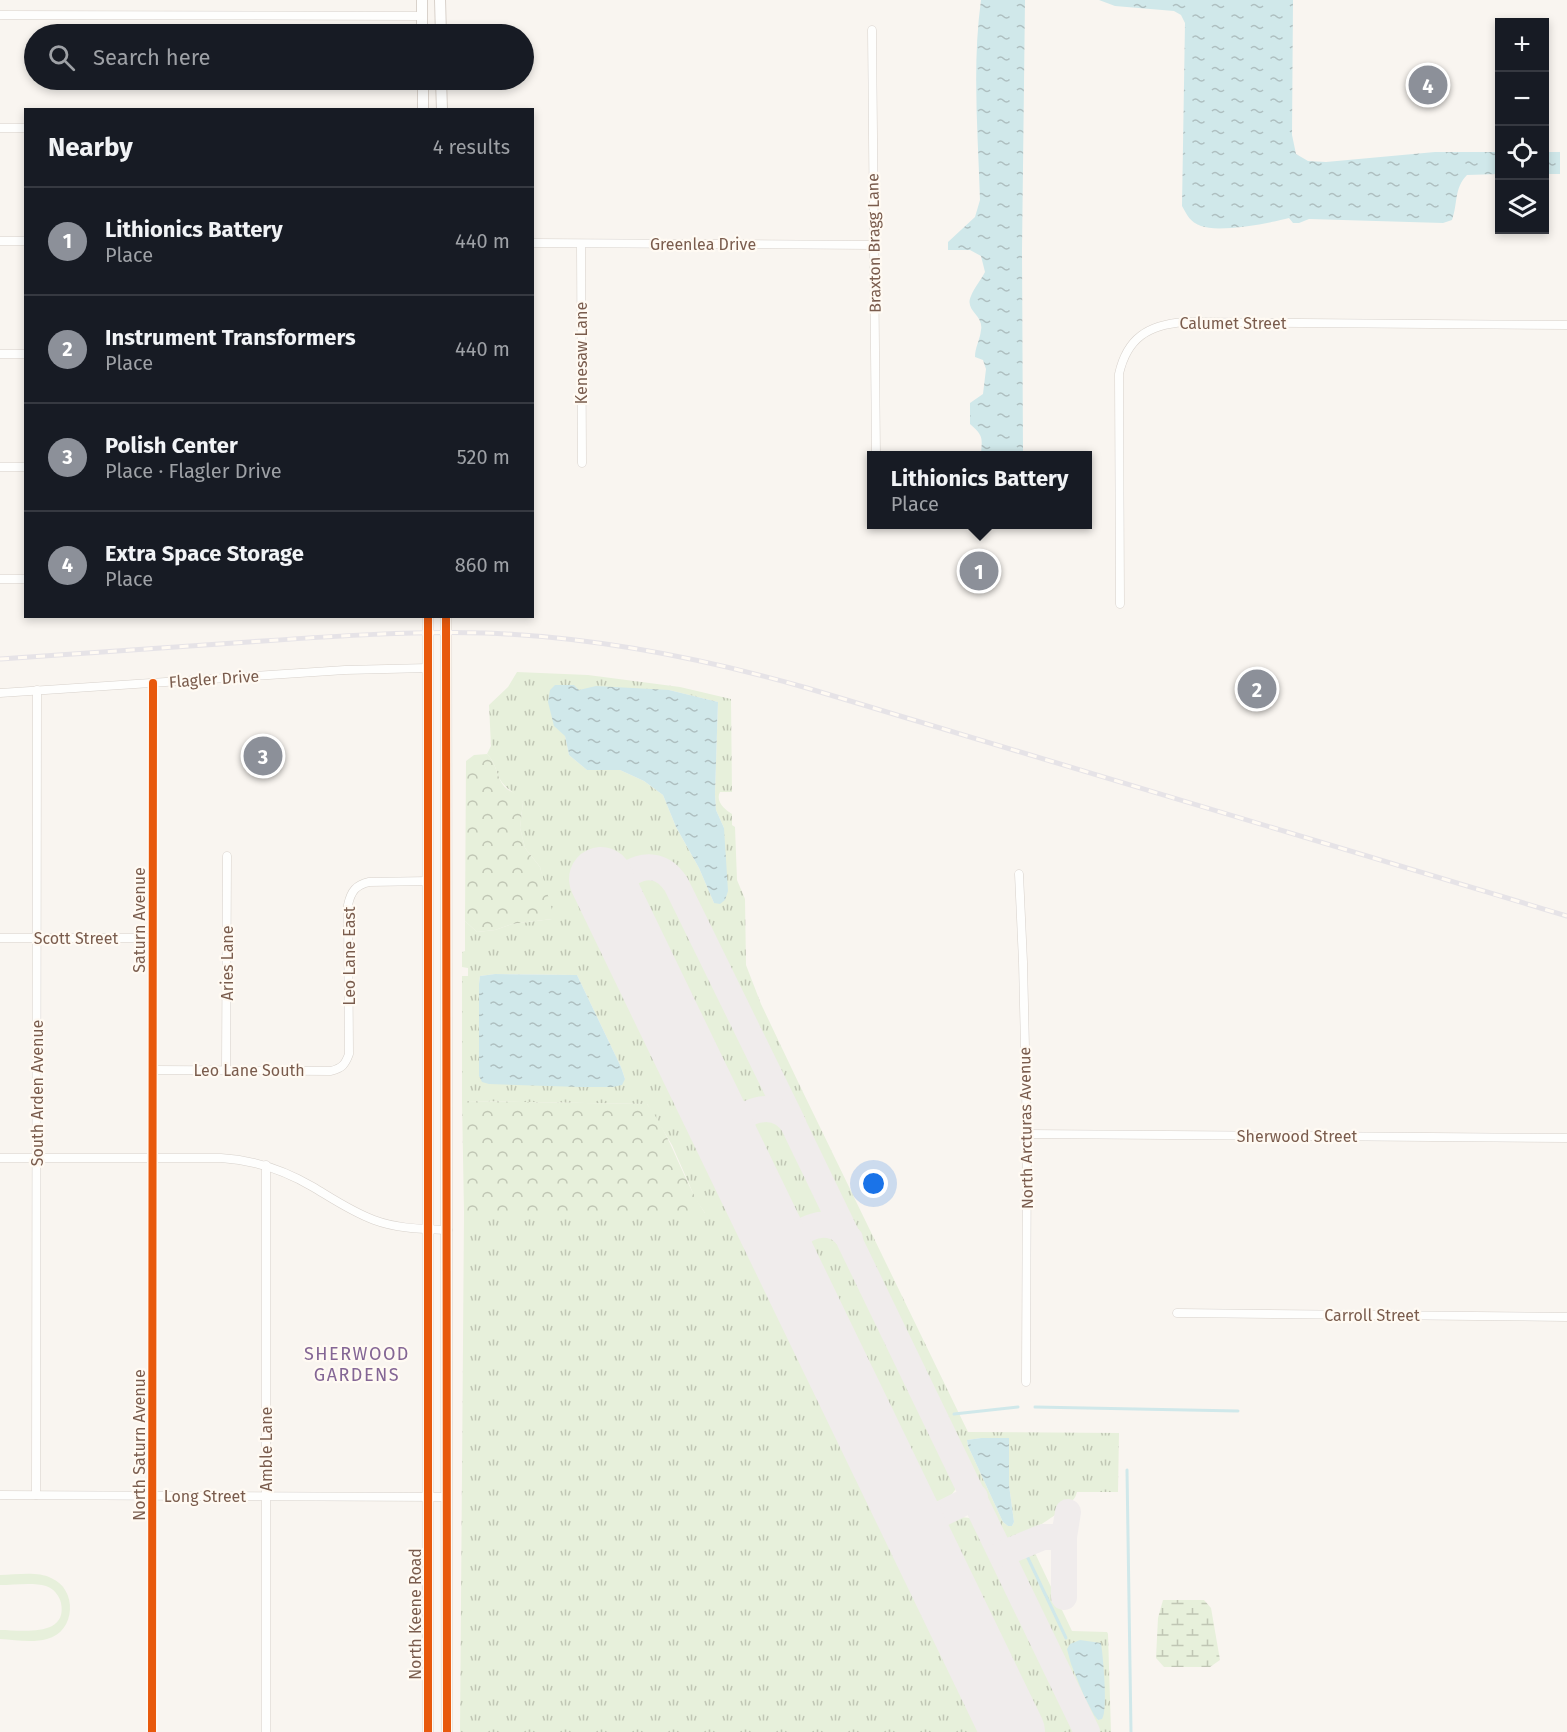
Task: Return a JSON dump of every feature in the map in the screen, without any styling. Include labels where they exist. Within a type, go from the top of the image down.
[{"type":"main road","points":[[422,0],[422,24]]},
{"type":"main road","points":[[440,0],[441,24]]},
{"type":"main road","points":[[423,90],[423,108]]},
{"type":"main road","points":[[441,90],[442,108]]},
{"type":"main road","name":"North Keene Road","points":[[428,618],[428,1732]]},
{"type":"main road","name":"North Keene Road","points":[[446,618],[447,1732]]},
{"type":"street","points":[[0,15],[422,16]]},
{"type":"street","name":"Braxton Bragg Lane","points":[[872,30],[876,451]]},
{"type":"street","points":[[0,128],[24,128]]},
{"type":"street","points":[[0,241],[24,241]]},
{"type":"street","name":"Greenlea Drive","points":[[534,243],[874,245]]},
{"type":"street","name":"Kenesaw Lane","points":[[581,244],[582,463]]},
{"type":"street","name":"Calumet Street","points":[[1120,604],[1119,374],[1128,349],[1137,338],[1151,328],[1166,323],[1184,322],[1567,325]]},
{"type":"street","points":[[0,354],[24,354]]},
{"type":"street","points":[[0,467],[24,467]]},
{"type":"street","points":[[0,579],[24,579]]},
{"type":"street","name":"Flagler Drive","points":[[0,693],[345,670],[428,668]]},
{"type":"street","name":"Saturn Avenue","points":[[152,1158],[153,683]]},
{"type":"street","name":"South Arden Avenue","points":[[36,1495],[37,690]]},
{"type":"street","name":"Aries Lane","points":[[226,1070],[227,856]]},
{"type":"street","name":"North Arcturas Avenue","points":[[1019,874],[1027,1134],[1026,1382]]},
{"type":"street","name":"Leo Lane East","points":[[344,1065],[349,1054],[348,905],[350,896],[360,884],[369,882],[429,881]]},
{"type":"street","name":"Scott Street","points":[[0,938],[152,938]]},
{"type":"street","name":"Leo Lane South","points":[[153,1070],[331,1071],[340,1069],[344,1065]]},
{"type":"street","name":"Sherwood Street","points":[[1027,1134],[1567,1138]]},
{"type":"street","points":[[0,1158],[236,1159],[287,1173],[355,1212],[377,1221],[398,1226],[448,1230]]},
{"type":"street","name":"North Saturn Avenue","points":[[152,1158],[152,1732]]},
{"type":"street","name":"Amble Lane","points":[[266,1166],[266,1732]]},
{"type":"street","name":"Carroll Street","points":[[1177,1313],[1567,1317]]},
{"type":"street","name":"Long Street","points":[[0,1495],[447,1497]]},
{"type":"green space","points":[[517,672],[588,675],[680,687],[731,699],[732,792],[720,792],[719,799],[724,808],[732,814],[732,825],[735,827],[737,880],[745,899],[746,965],[761,1004],[968,1432],[1119,1433],[1118,1492],[1077,1492],[1069,1504],[1032,1530],[1010,1540],[1001,1536],[679,876],[667,866],[645,860],[622,866],[585,884],[995,1732],[460,1732],[464,1213],[705,1213],[696,1200],[672,1145],[647,1104],[462,1101],[462,976],[468,976],[468,968],[462,967],[462,952],[465,951],[465,921],[477,932],[495,930],[512,924],[552,919],[540,867],[525,848],[520,828],[523,802],[501,781],[487,754],[491,746],[489,705],[508,687]],"holes":[[[579,690],[669,690],[718,702],[715,794],[716,810],[724,828],[714,903],[699,868],[676,827],[663,795],[644,781],[620,770],[587,770],[569,755],[565,736]],[[495,974],[577,975],[625,1079],[613,1087],[479,1076],[480,976]],[[1009,1439],[1009,1485],[1014,1522],[1012,1526],[1003,1522],[967,1440]]]},
{"type":"green space","points":[[487,754],[503,785],[520,796],[523,802],[520,828],[525,848],[540,867],[552,910],[552,919],[512,924],[495,930],[477,932],[465,921],[466,761],[474,755]]},
{"type":"green space","points":[[650,873],[663,878],[669,884],[773,1100],[748,1101],[731,1109],[627,894],[628,885],[633,878]]},
{"type":"green space","points":[[462,1101],[647,1104],[663,1130],[705,1213],[464,1213]]},
{"type":"green space","points":[[764,1118],[771,1118],[787,1127],[831,1216],[812,1215],[787,1225],[745,1139],[750,1125]]},
{"type":"green space","points":[[831,1233],[844,1242],[959,1481],[948,1498],[931,1501],[917,1496],[804,1262],[806,1250],[811,1241],[819,1235]]},
{"type":"green space","points":[[960,1517],[970,1518],[979,1523],[1080,1732],[1031,1732],[941,1545],[945,1527]]},
{"type":"green space","points":[[1030,1549],[1034,1551],[1072,1631],[1107,1632],[1111,1732],[1095,1732],[1016,1570],[1015,1563],[1018,1555]],"holes":[[[1084,1696],[1104,1698],[1098,1720]]]},
{"type":"green space","points":[[0,1575],[39,1575],[60,1583],[66,1591],[70,1610],[64,1628],[57,1635],[42,1640],[0,1639],[0,1630],[30,1631],[50,1627],[57,1622],[61,1614],[61,1603],[56,1593],[46,1586],[0,1585]]},
{"type":"green space","points":[[1163,1600],[1204,1600],[1211,1608],[1220,1660],[1210,1667],[1164,1667],[1156,1658],[1158,1618]]},
{"type":"water","points":[[981,0],[1025,0],[1022,250],[1023,451],[981,451],[981,438],[970,424],[970,403],[983,394],[986,369],[983,360],[975,357],[981,325],[970,306],[970,301],[972,293],[985,272],[981,256],[970,250],[948,250],[948,242],[975,217],[980,200],[976,75]]},
{"type":"water","points":[[1099,0],[1293,0],[1292,135],[1296,154],[1308,161],[1326,162],[1435,152],[1495,152],[1495,174],[1467,175],[1458,190],[1452,220],[1443,223],[1309,219],[1293,223],[1289,218],[1232,228],[1201,226],[1189,218],[1182,206],[1185,23],[1181,15],[1174,11],[1115,6]]},
{"type":"water","points":[[1549,152],[1560,152],[1560,174],[1549,174]]},
{"type":"water","points":[[555,685],[574,685],[579,690],[596,686],[669,690],[718,702],[715,794],[716,810],[724,828],[728,891],[725,900],[720,904],[714,903],[699,868],[676,827],[663,795],[644,781],[620,770],[587,770],[569,755],[565,736],[554,726],[548,702],[550,690]]},
{"type":"water","points":[[495,974],[577,975],[621,1067],[625,1079],[622,1085],[580,1087],[482,1082],[479,1076],[479,984],[480,976]]},
{"type":"water","points":[[1009,1438],[1009,1485],[1014,1522],[1012,1526],[1003,1522],[968,1446],[967,1440]]},
{"type":"water","points":[[1080,1640],[1101,1643],[1105,1694],[1102,1719],[1098,1720],[1094,1715],[1071,1664],[1067,1649],[1070,1644]]},
{"type":"waterway","points":[[954,1414],[1018,1407]]},
{"type":"waterway","points":[[1035,1407],[1238,1411]]},
{"type":"waterway","points":[[1127,1470],[1131,1732]]},
{"type":"waterway","points":[[1027,1556],[1066,1638]]},
{"type":"taxiway","points":[[616,910],[619,887],[633,871],[646,867],[660,869],[673,880],[793,1123]]},
{"type":"taxiway","points":[[732,1149],[733,1137],[740,1120],[757,1110],[777,1111],[793,1124],[1087,1732]]},
{"type":"taxiway","points":[[790,1270],[792,1244],[807,1229],[828,1225],[839,1229],[850,1239]]},
{"type":"taxiway","points":[[913,1528],[975,1497]]},
{"type":"taxiway","points":[[1064,1537],[1068,1512]]},
{"type":"taxiway","points":[[1002,1554],[1043,1537],[1064,1537],[1064,1597]]},
{"type":"runway","points":[[601,879],[1013,1732]]},
{"type":"railway","points":[[0,659],[374,634],[485,633],[608,644],[688,658],[807,688],[1567,916]]},
{"type":"cycle path","points":[[428,618],[428,1732]]},
{"type":"cycle path","points":[[446,618],[447,1732]]},
{"type":"cycle path","points":[[152,1732],[153,683]]},
{"type":"place","name":"Extra Space Storage","points":[[1428,85]]},
{"type":"place","name":"Lithionics Battery","points":[[979,571]]},
{"type":"place","name":"Instrument Transformers","points":[[1257,689]]},
{"type":"place","name":"Polish Center","points":[[263,756]]},
{"type":"district","name":"SHERWOOD GARDENS","points":[[357,1364]]}]
